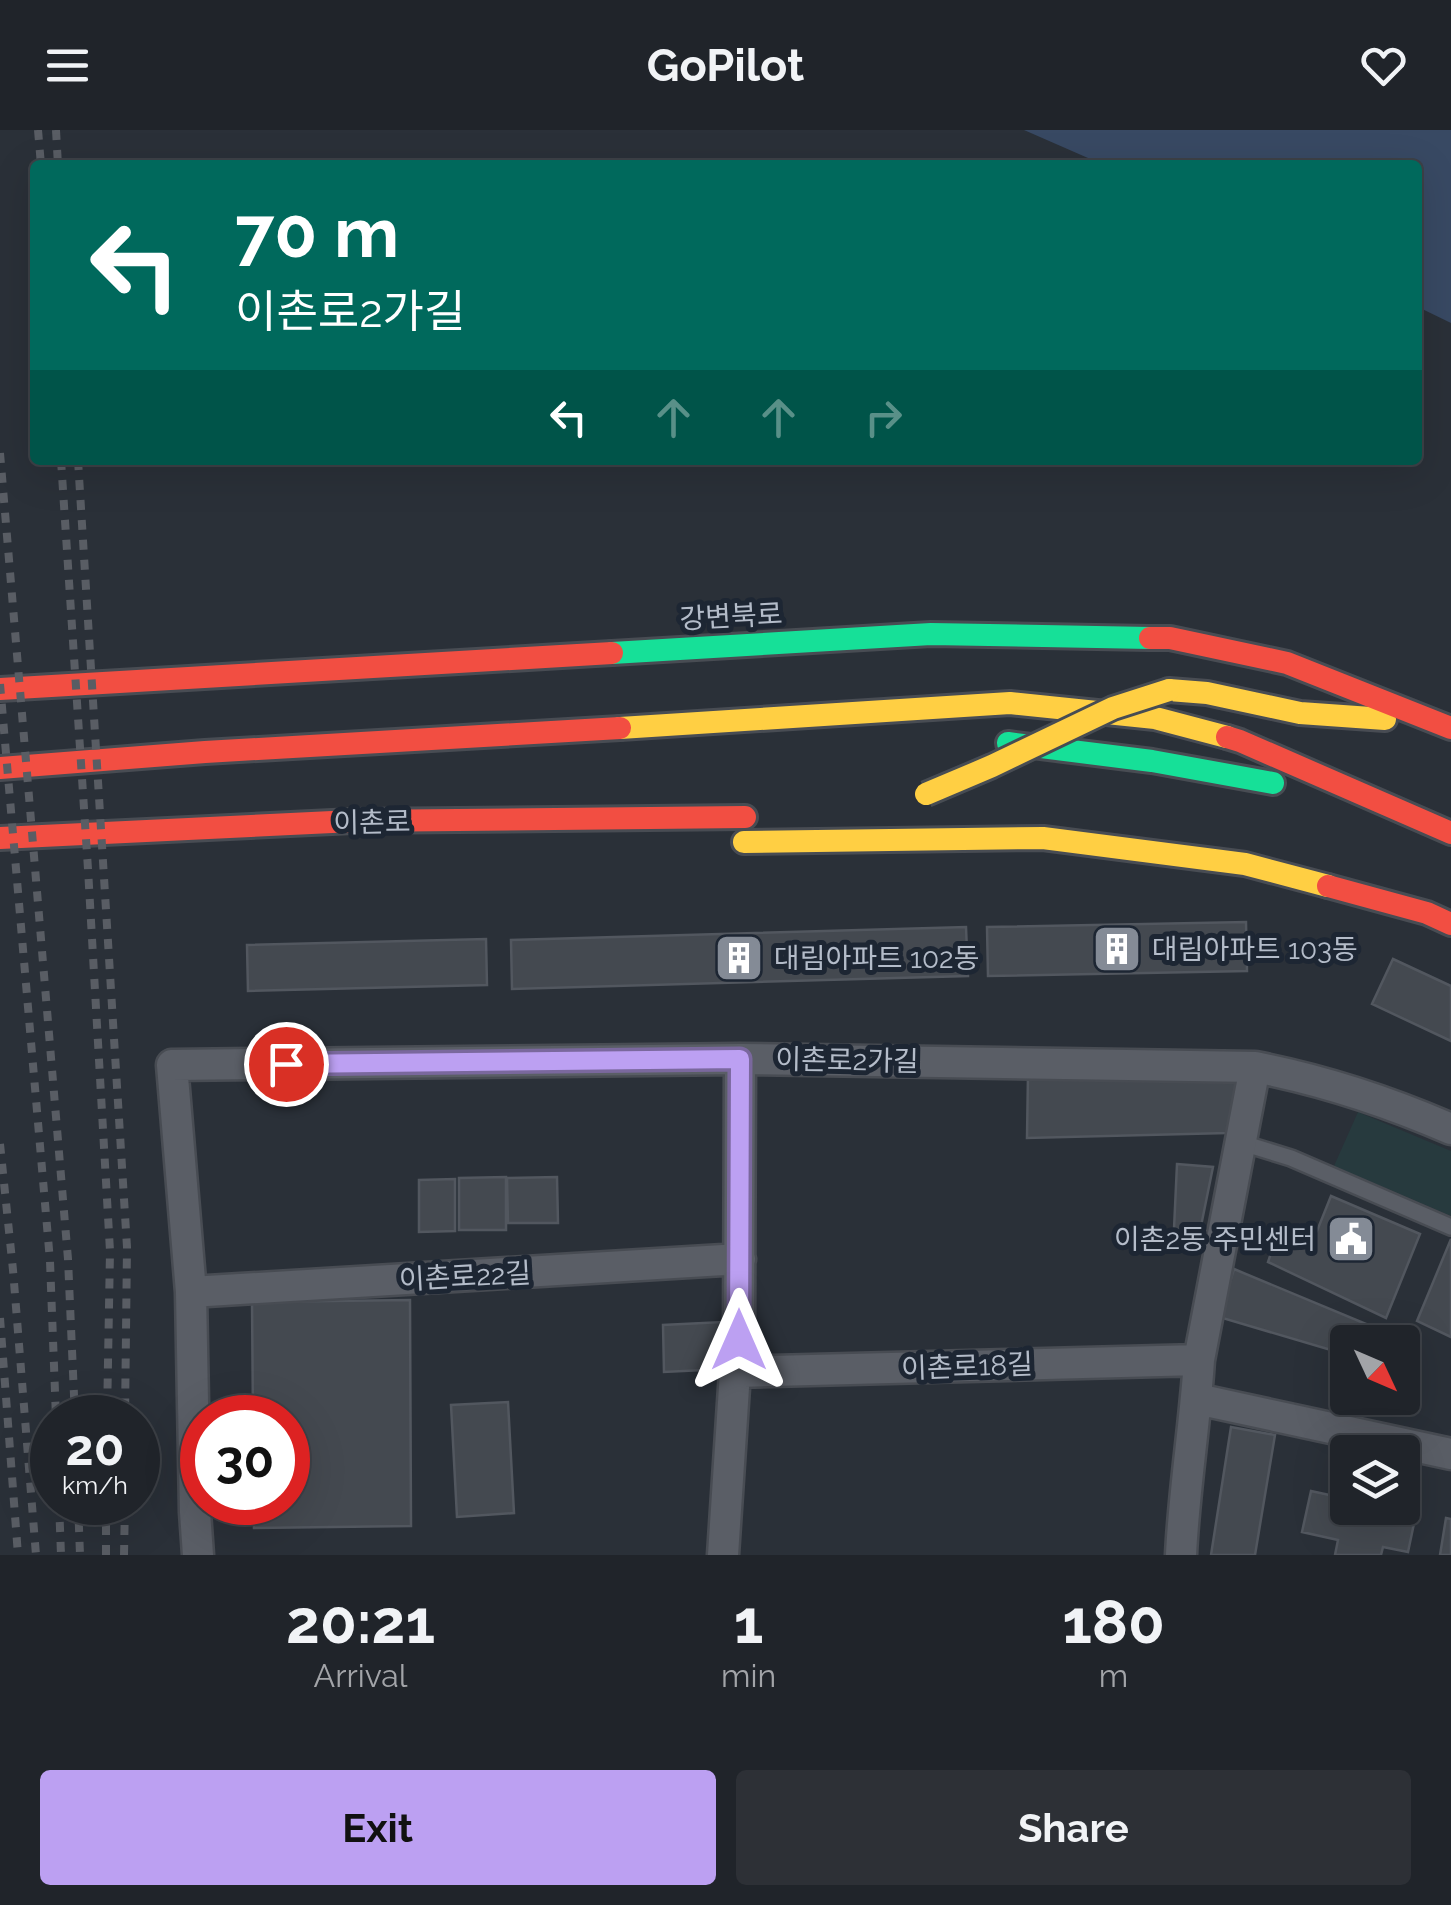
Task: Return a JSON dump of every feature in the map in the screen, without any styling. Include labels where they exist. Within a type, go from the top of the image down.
[{"type":"main road","name":"강변북로","points":[[0,689],[931,634],[1170,638],[1287,662],[1444,725]]},
{"type":"main road","points":[[918,796],[992,766],[1113,708],[1169,690],[1207,693],[1300,713],[1444,725]]},
{"type":"main road","points":[[0,768],[1010,703],[1155,718],[1240,740],[1451,833]]},
{"type":"main road","points":[[801,718],[915,732]]},
{"type":"main road","points":[[991,741],[1152,762],[1375,801]]},
{"type":"main road","name":"이촌로","points":[[0,838],[354,822],[754,817]]},
{"type":"main road","points":[[735,842],[1044,838],[1245,864],[1427,913],[1451,924]]},
{"type":"street","name":"이촌로2가길","points":[[191,1292],[172,1065],[740,1059],[1256,1066],[1391,1105],[1451,1129]]},
{"type":"street","points":[[723,1555],[739,1340],[740,1059]]},
{"type":"street","points":[[1181,1555],[1199,1360],[1256,1066]]},
{"type":"street","name":"이촌로22길","points":[[191,1292],[740,1259]]},
{"type":"street","points":[[191,1292],[198,1555]]},
{"type":"street","name":"이촌로18길","points":[[734,1372],[1199,1360]]},
{"type":"street","points":[[1197,1399],[1451,1454]]},
{"type":"lane","points":[[1240,1142],[1291,1158],[1451,1228]]},
{"type":"green space","points":[[1358,1112],[1451,1151],[1451,1216],[1334,1166]]},
{"type":"water","points":[[1024,130],[1451,130],[1451,323],[1422,309],[1422,160],[1093,160]]},
{"type":"building","name":"대림아파트 103동","points":[[1246,922],[1247,971],[988,976],[987,927]]},
{"type":"building","name":"대림아파트 102동","points":[[966,927],[968,976],[512,989],[511,940]]},
{"type":"building","points":[[486,939],[487,985],[248,991],[247,945]]},
{"type":"building","points":[[1393,959],[1451,986],[1451,1041],[1372,1004]]},
{"type":"building","points":[[1222,1071],[1236,1083],[1227,1133],[1027,1138],[1028,1074]]},
{"type":"building","points":[[1177,1164],[1213,1167],[1200,1231],[1174,1229]]},
{"type":"building","points":[[506,1177],[506,1230],[459,1230],[459,1178]]},
{"type":"building","points":[[557,1177],[558,1223],[508,1223],[507,1178]]},
{"type":"building","points":[[455,1179],[455,1231],[419,1232],[419,1180]]},
{"type":"building","points":[[1331,1196],[1420,1234],[1386,1318],[1268,1262],[1273,1247],[1289,1251],[1300,1225],[1317,1231]]},
{"type":"building","points":[[1451,1239],[1451,1337],[1417,1321]]},
{"type":"building","points":[[1234,1269],[1368,1325],[1330,1325],[1330,1350],[1219,1317]]},
{"type":"building","points":[[410,1300],[411,1526],[254,1528],[254,1525],[310,1525],[310,1395],[253,1395],[252,1302]]},
{"type":"building","points":[[723,1322],[724,1369],[664,1372],[663,1325]]},
{"type":"building","points":[[508,1402],[514,1513],[457,1517],[451,1405]]},
{"type":"building","points":[[1231,1427],[1275,1435],[1255,1555],[1211,1555]]},
{"type":"building","points":[[1311,1491],[1330,1495],[1330,1525],[1414,1525],[1408,1552],[1383,1547],[1381,1555],[1335,1555],[1338,1540],[1302,1532]]},
{"type":"building","points":[[1446,1518],[1451,1519],[1451,1555],[1440,1555]]},
{"type":"railway","points":[[38,130],[41,160]]},
{"type":"railway","points":[[56,130],[58,160]]},
{"type":"railway","points":[[0,453],[68,1259],[74,1395]]},
{"type":"railway","points":[[61,465],[110,1251],[107,1395]]},
{"type":"railway","points":[[78,465],[127,1247],[125,1395]]},
{"type":"railway","points":[[0,684],[50,1261],[55,1395]]},
{"type":"railway","points":[[0,1144],[36,1555]]},
{"type":"railway","points":[[0,1318],[18,1555]]},
{"type":"railway","points":[[60,1525],[61,1555]]},
{"type":"railway","points":[[79,1525],[80,1555]]},
{"type":"railway","points":[[106,1525],[106,1555]]},
{"type":"railway","points":[[124,1555],[125,1525]]},
{"type":"traffic: fast","points":[[612,653],[931,634],[1150,638]]},
{"type":"traffic: fast","points":[[1008,743],[1152,761],[1273,783]]},
{"type":"traffic: slow","points":[[1169,690],[1207,693],[1300,713],[1385,719]]},
{"type":"traffic: slow","points":[[926,794],[1113,708],[1169,690]]},
{"type":"traffic: slow","points":[[620,728],[1010,703],[1155,718],[1227,737]]},
{"type":"traffic: slow","points":[[744,842],[1043,838],[1245,864],[1328,886]]},
{"type":"traffic: jam","points":[[1150,638],[1170,638],[1287,663],[1451,728]]},
{"type":"traffic: jam","points":[[0,689],[612,653]]},
{"type":"traffic: jam","points":[[0,768],[620,728]]},
{"type":"traffic: jam","points":[[1227,737],[1451,833]]},
{"type":"traffic: jam","points":[[0,838],[353,821],[745,817]]},
{"type":"traffic: jam","points":[[1328,886],[1427,913],[1451,924]]},
{"type":"place","name":"대림아파트 103동","points":[[1117,949]]},
{"type":"place","name":"대림아파트 102동","points":[[739,958]]},
{"type":"place","name":"이촌2동 주민센터","points":[[1351,1239]]},
{"type":"route","points":[[286,1064],[740,1059],[739,1340]]}]
